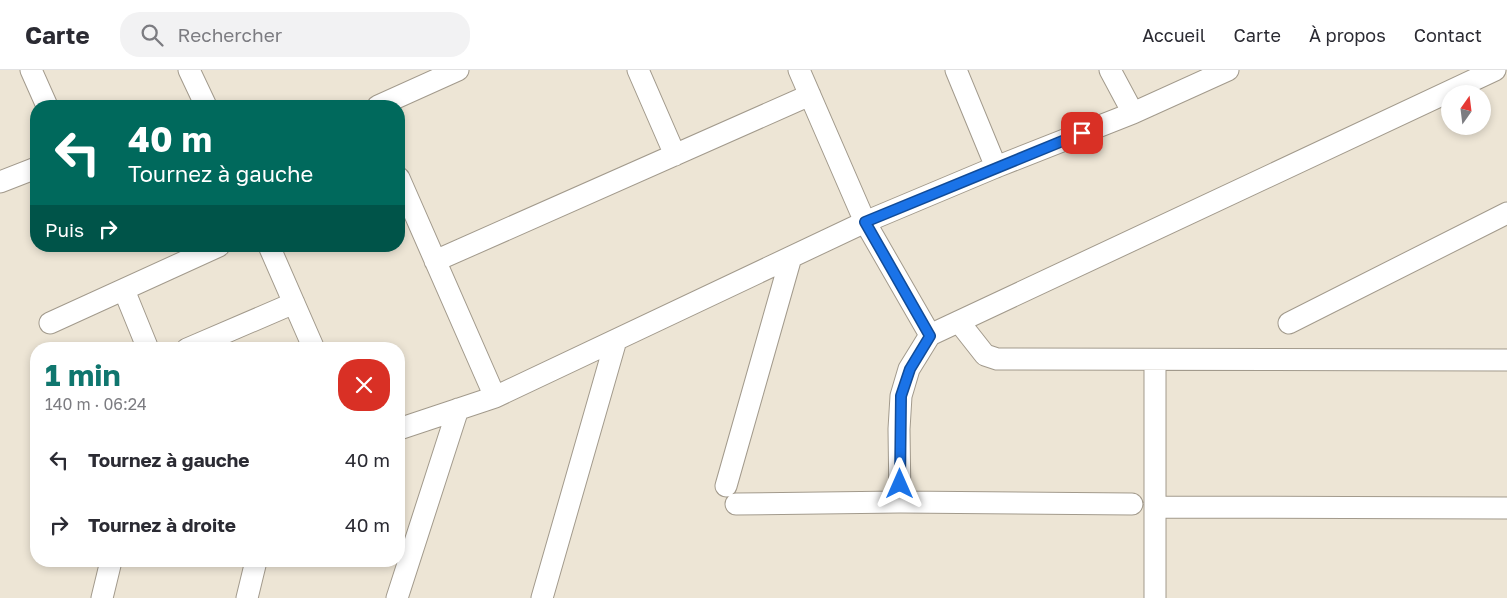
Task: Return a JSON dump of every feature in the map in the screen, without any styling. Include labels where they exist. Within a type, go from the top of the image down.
[{"type":"street","points":[[31,70],[44,100]]},
{"type":"street","points":[[189,70],[197,100]]},
{"type":"street","points":[[391,100],[458,70]]},
{"type":"street","points":[[638,70],[674,155]]},
{"type":"street","points":[[799,70],[865,222],[930,336]]},
{"type":"street","points":[[956,70],[996,167]]},
{"type":"street","points":[[1110,70],[1134,113]]},
{"type":"street","points":[[900,502],[899,429],[901,396],[910,369],[930,336],[1495,70]]},
{"type":"street","points":[[405,426],[495,397],[865,222],[996,167],[1134,113],[1221,71]]},
{"type":"street","points":[[435,261],[810,95]]},
{"type":"street","points":[[0,182],[30,170]]},
{"type":"street","points":[[405,192],[495,397]]},
{"type":"street","points":[[1289,323],[1507,213]]},
{"type":"street","points":[[50,323],[206,252]]},
{"type":"street","points":[[272,252],[311,342]]},
{"type":"street","points":[[791,257],[731,495],[900,502],[1132,504]]},
{"type":"street","points":[[124,290],[145,342]]},
{"type":"street","points":[[203,342],[294,303]]},
{"type":"street","points":[[959,322],[985,355],[997,359],[1507,360]]},
{"type":"street","points":[[542,598],[616,340]]},
{"type":"street","points":[[1155,360],[1155,598]]},
{"type":"street","points":[[397,598],[458,409]]},
{"type":"street","points":[[1155,507],[1507,508]]},
{"type":"street","points":[[102,598],[110,567]]},
{"type":"street","points":[[247,598],[255,567]]},
{"type":"route","points":[[900,484],[899,429],[901,396],[910,369],[930,336],[865,222],[1082,133]]}]
